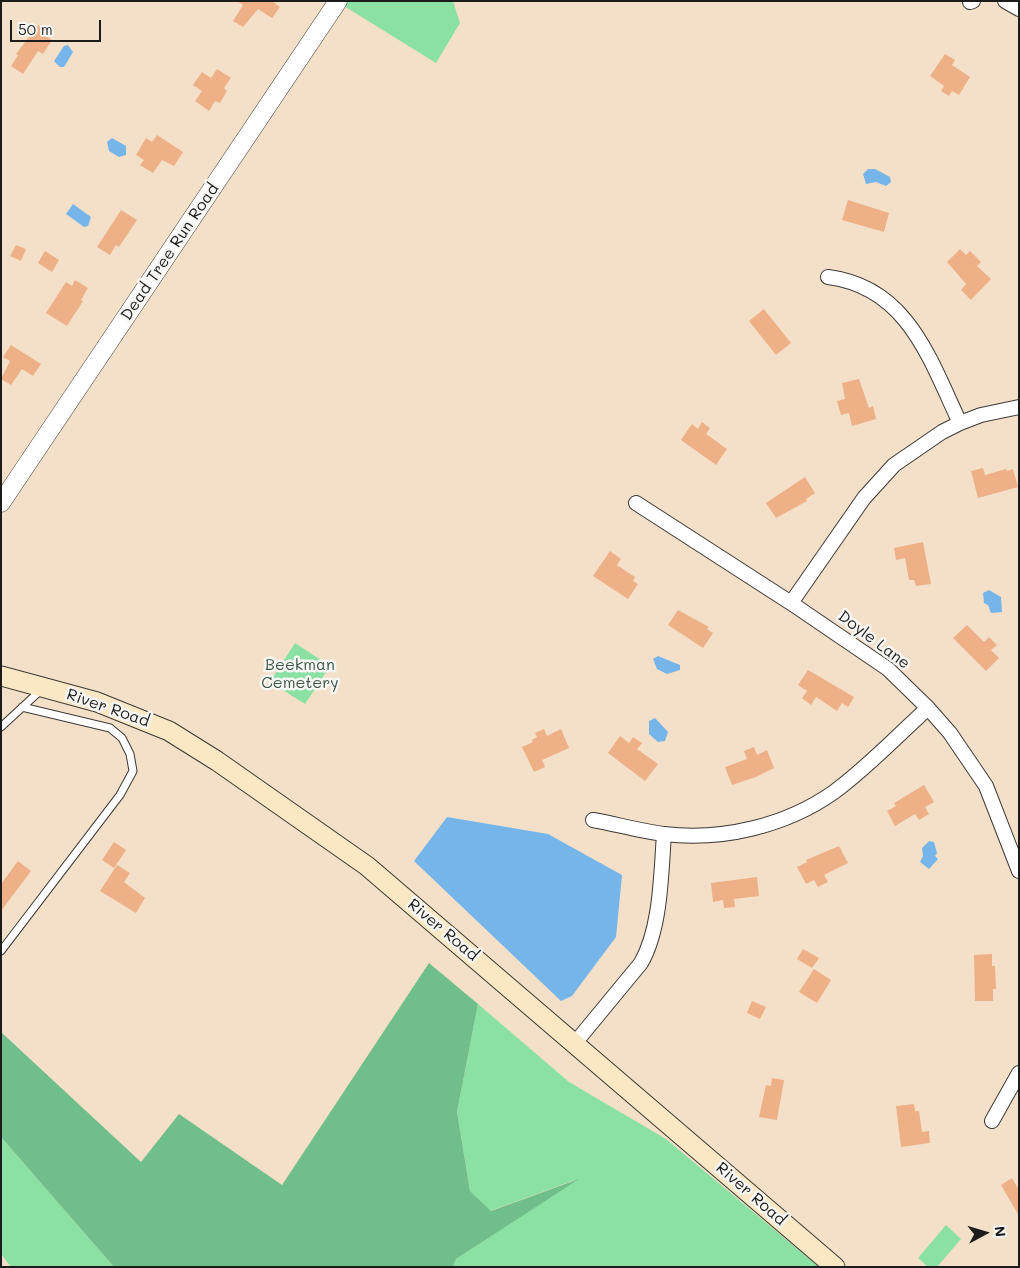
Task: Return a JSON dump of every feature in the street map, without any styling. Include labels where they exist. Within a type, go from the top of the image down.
[{"type":"main road","name":"River Road","points":[[1,676],[97,702],[150,722],[217,761],[368,866],[835,1267]]},
{"type":"street","name":"Dead Tree Run Road","points":[[1,503],[338,1]]},
{"type":"street","points":[[1005,1],[1019,9]]},
{"type":"street","points":[[828,277],[842,279],[867,288],[887,301],[906,318],[921,342],[960,423]]},
{"type":"street","points":[[791,603],[838,533],[876,485],[894,466],[942,432],[960,423],[981,415],[1019,407]]},
{"type":"street","name":"Doyle Lane","points":[[636,503],[791,603],[888,669],[928,708],[950,733],[986,786],[1016,856],[1019,871]]},
{"type":"street","points":[[593,820],[664,834],[706,835],[738,832],[788,817],[833,792],[865,767],[928,708]]},
{"type":"street","points":[[575,1043],[641,963],[648,951],[654,932],[664,834]]},
{"type":"street","points":[[992,1121],[1019,1073]]},
{"type":"lane","points":[[1,726],[44,687]]},
{"type":"lane","points":[[1,951],[120,795],[133,771],[130,754],[122,738],[110,728],[22,707]]},
{"type":"green space","points":[[347,1],[453,1],[460,23],[436,63],[344,6]]},
{"type":"green space","name":"Beekman Cemetery","points":[[295,643],[330,666],[305,704],[270,682]]},
{"type":"green space","points":[[429,963],[478,1004],[457,1112],[470,1191],[491,1211],[579,1179],[456,1259],[453,1267],[114,1267],[1,1137],[1,1032],[141,1162],[179,1114],[282,1185]]},
{"type":"green space","points":[[478,1004],[569,1082],[666,1139],[819,1267],[453,1267],[456,1259],[575,1180],[490,1211],[470,1191],[457,1112]]},
{"type":"green space","points":[[1,1137],[114,1267],[11,1267],[1,1254]]},
{"type":"green space","points":[[946,1225],[961,1239],[937,1267],[928,1267],[918,1258]]},
{"type":"water","points":[[68,45],[73,52],[64,67],[60,67],[54,61],[64,46]]},
{"type":"water","points":[[112,138],[126,146],[126,155],[119,157],[109,151],[107,142]]},
{"type":"water","points":[[868,169],[875,169],[890,177],[891,182],[886,186],[876,182],[866,184],[863,174]]},
{"type":"water","points":[[73,204],[91,217],[88,226],[84,227],[66,214]]},
{"type":"water","points":[[989,590],[1001,597],[1002,612],[991,613],[988,605],[984,603],[983,593]]},
{"type":"water","points":[[658,656],[680,665],[680,670],[667,674],[657,669],[653,659]]},
{"type":"water","points":[[655,718],[668,732],[665,741],[658,742],[649,734],[649,721]]},
{"type":"water","points":[[447,817],[548,834],[622,875],[616,937],[572,996],[561,1001],[414,861]]},
{"type":"water","points":[[929,841],[934,842],[937,853],[935,856],[938,859],[929,869],[920,862],[923,856],[922,848]]},
{"type":"building","points":[[237,1],[272,1],[280,7],[272,18],[258,9],[243,27],[233,21],[243,5]]},
{"type":"building","points":[[38,25],[50,33],[48,37],[52,40],[43,54],[38,51],[23,74],[11,66],[18,55],[16,54]]},
{"type":"building","points":[[945,54],[955,60],[952,65],[970,77],[959,95],[952,91],[949,96],[941,91],[944,86],[930,76]]},
{"type":"building","points":[[217,69],[231,78],[224,88],[227,91],[220,103],[215,101],[209,111],[195,101],[202,91],[193,85],[202,72],[211,78]]},
{"type":"building","points":[[157,135],[183,152],[174,166],[162,160],[153,173],[140,165],[144,160],[136,155],[146,138],[152,142]]},
{"type":"building","points":[[848,200],[889,213],[884,232],[842,220]]},
{"type":"building","points":[[121,210],[137,220],[119,247],[116,245],[110,255],[97,247]]},
{"type":"building","points":[[16,245],[26,249],[21,261],[10,256]]},
{"type":"building","points":[[960,249],[966,255],[970,251],[981,262],[977,266],[991,279],[971,300],[961,290],[966,284],[947,262]]},
{"type":"building","points":[[45,251],[59,260],[52,272],[38,263]]},
{"type":"building","points":[[75,280],[88,288],[81,300],[83,301],[67,326],[46,313],[66,282],[72,286]]},
{"type":"building","points":[[764,309],[791,343],[776,355],[749,321]]},
{"type":"building","points":[[11,345],[41,364],[33,376],[22,369],[11,385],[1,379],[10,361],[3,357]]},
{"type":"building","points":[[859,379],[869,408],[873,406],[876,419],[852,426],[849,413],[841,415],[837,401],[845,399],[842,383]]},
{"type":"building","points":[[702,422],[710,428],[706,434],[727,449],[716,465],[681,440],[692,424],[698,429]]},
{"type":"building","points":[[983,468],[985,475],[1013,469],[1018,487],[978,498],[971,471]]},
{"type":"building","points":[[805,477],[815,493],[806,499],[807,501],[776,518],[766,503]]},
{"type":"building","points":[[923,542],[931,584],[916,586],[914,580],[909,580],[905,558],[896,560],[894,548]]},
{"type":"building","points":[[610,551],[621,559],[617,565],[635,577],[633,581],[638,584],[628,599],[593,576]]},
{"type":"building","points":[[678,610],[709,627],[707,629],[713,633],[703,648],[668,625]]},
{"type":"building","points":[[967,625],[984,642],[989,637],[997,645],[991,650],[999,658],[986,671],[953,638]]},
{"type":"building","points":[[808,670],[854,697],[848,707],[842,703],[837,711],[816,697],[811,705],[802,698],[807,691],[798,685]]},
{"type":"building","points":[[544,729],[547,736],[561,729],[569,748],[542,760],[545,767],[534,772],[522,747],[533,742],[532,740],[537,737],[535,733]]},
{"type":"building","points":[[620,736],[629,743],[633,737],[642,743],[637,749],[658,764],[645,781],[608,753]]},
{"type":"building","points":[[754,747],[757,755],[767,750],[774,768],[756,777],[732,785],[725,767],[747,759],[744,751]]},
{"type":"building","points":[[924,785],[934,802],[925,807],[929,814],[919,820],[915,814],[895,826],[887,811],[896,806],[894,803]]},
{"type":"building","points":[[114,842],[126,850],[114,868],[102,860]]},
{"type":"building","points":[[839,846],[848,863],[824,875],[828,882],[818,887],[814,880],[806,884],[797,867],[807,862],[806,860]]},
{"type":"building","points":[[18,861],[31,871],[1,911],[1,884]]},
{"type":"building","points":[[117,865],[130,873],[124,882],[145,898],[136,913],[100,891]]},
{"type":"building","points":[[757,877],[759,896],[734,899],[735,907],[724,908],[723,900],[713,902],[711,883]]},
{"type":"building","points":[[803,949],[819,958],[812,968],[797,959]]},
{"type":"building","points":[[992,954],[992,966],[995,966],[996,989],[993,989],[993,1001],[975,1001],[974,955]]},
{"type":"building","points":[[814,969],[831,980],[817,1003],[799,992]]},
{"type":"building","points":[[752,1001],[766,1007],[760,1019],[747,1013]]},
{"type":"building","points":[[772,1078],[784,1080],[777,1120],[759,1117],[766,1085],[771,1086]]},
{"type":"building","points":[[914,1104],[915,1111],[919,1111],[922,1132],[929,1131],[930,1143],[901,1147],[896,1106]]},
{"type":"building","points":[[1012,1178],[1019,1190],[1019,1216],[1001,1185]]}]
